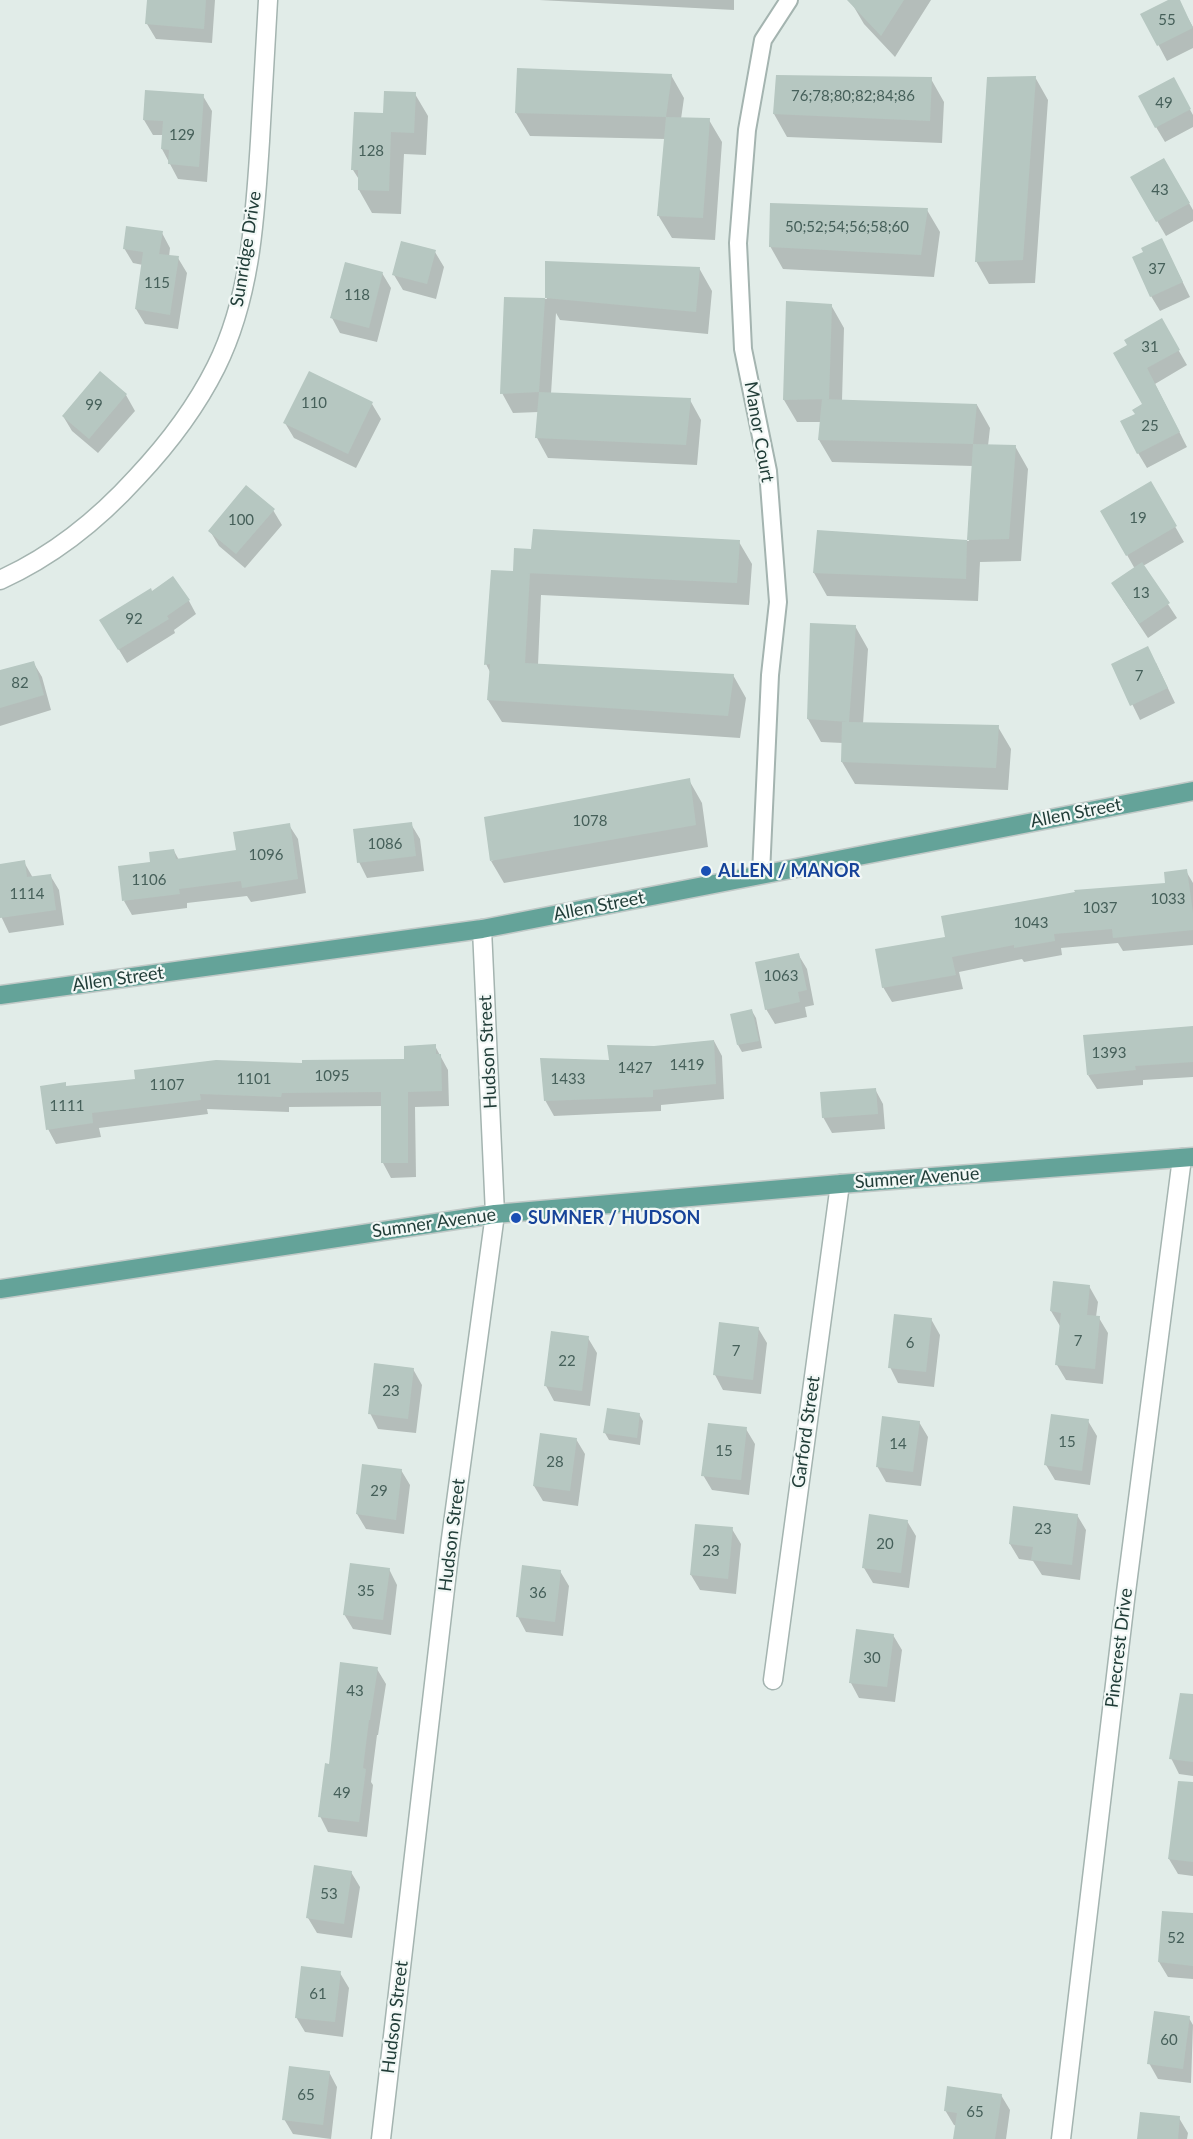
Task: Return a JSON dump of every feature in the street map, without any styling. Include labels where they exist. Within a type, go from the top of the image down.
[{"type":"main road","name":"Allen Street","points":[[0,995],[482,929],[1193,791]]},
{"type":"main road","name":"Sumner Avenue","points":[[0,1289],[495,1214],[840,1184],[1188,1158]]},
{"type":"street","name":"Sunridge Drive","points":[[0,580],[43,558],[64,544],[124,491],[165,445],[217,365],[236,315],[249,256],[257,191],[268,0]]},
{"type":"street","name":"Hudson Street","points":[[381,2139],[450,1546],[495,1214],[482,929]]},
{"type":"street","name":"Pinecrest Drive","points":[[1061,2139],[1123,1612],[1188,1158]]},
{"type":"street","name":"Garford Street","points":[[773,1680],[840,1184]]},
{"type":"lane","name":"Manor Court","points":[[761,874],[770,675],[778,602],[768,471],[743,349],[738,243],[747,130],[763,40],[789,0]]},
{"type":"building","points":[[147,0],[206,0],[204,29],[145,24]]},
{"type":"building","points":[[847,0],[904,0],[881,36]]},
{"type":"building","points":[[1168,0],[1180,0],[1193,28],[1157,46],[1140,14]]},
{"type":"building","points":[[517,68],[672,74],[666,117],[515,113]]},
{"type":"building","points":[[776,75],[932,77],[930,121],[773,114]]},
{"type":"building","points":[[1036,76],[1023,260],[975,262],[987,77]]},
{"type":"building","points":[[1174,77],[1191,109],[1155,128],[1138,96]]},
{"type":"building","points":[[145,90],[204,94],[199,167],[168,164],[169,150],[161,149],[163,121],[143,120]]},
{"type":"building","points":[[384,91],[416,92],[414,133],[391,132],[389,191],[358,190],[358,170],[351,170],[354,112],[383,113]]},
{"type":"building","points":[[666,117],[710,118],[703,218],[657,216]]},
{"type":"building","points":[[1164,158],[1190,203],[1156,222],[1130,177]]},
{"type":"building","points":[[770,203],[928,208],[921,255],[769,247]]},
{"type":"building","points":[[126,226],[163,231],[159,254],[179,256],[170,315],[135,309],[143,252],[123,249]]},
{"type":"building","points":[[1162,238],[1183,282],[1150,297],[1132,257],[1143,252],[1141,248]]},
{"type":"building","points":[[401,241],[436,250],[427,284],[392,275]]},
{"type":"building","points":[[545,261],[700,267],[696,312],[545,298]]},
{"type":"building","points":[[345,262],[383,272],[369,328],[330,318]]},
{"type":"building","points":[[504,297],[545,298],[539,392],[500,394]]},
{"type":"building","points":[[786,301],[832,304],[829,399],[783,400]]},
{"type":"building","points":[[1162,318],[1180,350],[1147,368],[1180,432],[1137,454],[1120,421],[1135,414],[1132,410],[1142,404],[1113,353],[1127,345],[1124,340]]},
{"type":"building","points":[[100,371],[127,394],[89,439],[62,416]]},
{"type":"building","points":[[309,371],[373,402],[348,454],[283,423]]},
{"type":"building","points":[[539,392],[691,398],[686,445],[535,438]]},
{"type":"building","points":[[822,399],[977,404],[973,444],[818,440]]},
{"type":"building","points":[[973,444],[1016,445],[1009,539],[967,540]]},
{"type":"building","points":[[1151,481],[1177,526],[1126,556],[1100,511]]},
{"type":"building","points":[[246,485],[275,509],[236,554],[208,531]]},
{"type":"building","points":[[533,529],[740,540],[737,583],[530,573],[525,663],[734,674],[728,716],[487,700],[490,664],[484,665],[491,570],[513,571],[514,548],[531,549]]},
{"type":"building","points":[[817,530],[967,540],[966,579],[813,573]]},
{"type":"building","points":[[1142,562],[1170,603],[1139,624],[1111,583]]},
{"type":"building","points":[[173,576],[190,600],[167,616],[169,619],[118,650],[99,620],[151,588],[152,591]]},
{"type":"building","points":[[810,623],[856,625],[849,722],[999,725],[996,768],[841,762],[842,722],[848,722],[807,719]]},
{"type":"building","points":[[1148,646],[1168,688],[1130,706],[1111,664]]},
{"type":"building","points":[[34,661],[44,695],[0,708],[0,670]]},
{"type":"building","points":[[690,778],[696,825],[490,861],[484,817]]},
{"type":"building","points":[[412,822],[416,856],[357,863],[353,829]]},
{"type":"building","points":[[290,823],[298,879],[242,888],[241,881],[179,889],[180,894],[122,901],[118,866],[150,862],[149,852],[174,849],[176,859],[236,850],[233,832]]},
{"type":"building","points":[[25,860],[27,877],[51,874],[56,910],[0,918],[0,864]]},
{"type":"building","points":[[1187,869],[1193,930],[1113,938],[1112,929],[1054,934],[1055,941],[1014,948],[1014,945],[952,957],[956,975],[882,988],[875,949],[945,937],[941,916],[1075,892],[1074,890],[1165,883],[1164,872]]},
{"type":"building","points":[[799,953],[807,990],[798,992],[800,1002],[765,1010],[755,962]]},
{"type":"building","points":[[752,1009],[759,1041],[737,1045],[730,1014]]},
{"type":"building","points":[[1193,1026],[1193,1062],[1135,1066],[1136,1070],[1087,1075],[1083,1035]]},
{"type":"building","points":[[714,1040],[716,1084],[653,1090],[653,1097],[544,1101],[540,1058],[609,1060],[607,1045],[654,1046]]},
{"type":"building","points":[[436,1044],[436,1054],[441,1054],[442,1091],[408,1092],[408,1163],[381,1163],[381,1092],[282,1093],[281,1097],[200,1094],[201,1100],[92,1113],[93,1123],[46,1130],[40,1086],[66,1082],[66,1086],[135,1079],[134,1070],[216,1060],[302,1063],[302,1060],[404,1059],[404,1046]]},
{"type":"building","points":[[876,1088],[878,1114],[822,1118],[820,1092]]},
{"type":"building","points":[[1053,1281],[1090,1285],[1087,1315],[1100,1316],[1095,1369],[1055,1365],[1061,1313],[1050,1311]]},
{"type":"building","points":[[894,1314],[932,1318],[926,1372],[888,1368]]},
{"type":"building","points":[[719,1322],[759,1327],[753,1380],[713,1375]]},
{"type":"building","points":[[551,1331],[589,1336],[582,1391],[544,1386]]},
{"type":"building","points":[[374,1363],[414,1368],[408,1419],[368,1414]]},
{"type":"building","points":[[607,1408],[640,1413],[637,1438],[603,1433]]},
{"type":"building","points":[[1051,1414],[1089,1419],[1082,1471],[1044,1465]]},
{"type":"building","points":[[882,1416],[920,1421],[913,1472],[876,1467]]},
{"type":"building","points":[[708,1423],[747,1427],[741,1480],[701,1476]]},
{"type":"building","points":[[540,1433],[577,1438],[570,1491],[533,1486]]},
{"type":"building","points":[[362,1464],[402,1469],[396,1520],[356,1514]]},
{"type":"building","points":[[1013,1506],[1078,1514],[1072,1565],[1031,1560],[1033,1547],[1009,1544]]},
{"type":"building","points":[[869,1514],[908,1520],[901,1573],[862,1568]]},
{"type":"building","points":[[695,1524],[733,1527],[728,1579],[690,1575]]},
{"type":"building","points":[[350,1563],[390,1568],[383,1620],[343,1615]]},
{"type":"building","points":[[522,1565],[561,1570],[555,1622],[516,1617]]},
{"type":"building","points":[[856,1629],[894,1634],[887,1687],[849,1683]]},
{"type":"building","points":[[340,1662],[378,1667],[363,1768],[366,1769],[359,1822],[318,1817],[325,1763],[329,1764]]},
{"type":"building","points":[[1180,1693],[1193,1694],[1193,1762],[1169,1759]]},
{"type":"building","points":[[1178,1781],[1193,1782],[1193,1862],[1168,1859]]},
{"type":"building","points":[[314,1865],[352,1871],[344,1924],[306,1918]]},
{"type":"building","points":[[1162,1911],[1193,1913],[1193,1966],[1158,1962]]},
{"type":"building","points":[[301,1966],[341,1971],[335,2022],[295,2018]]},
{"type":"building","points":[[1154,2011],[1190,2016],[1183,2069],[1147,2064]]},
{"type":"building","points":[[289,2066],[330,2071],[323,2125],[282,2120]]},
{"type":"building","points":[[947,2086],[1002,2094],[995,2139],[953,2139],[957,2113],[944,2111]]},
{"type":"building","points":[[1140,2112],[1180,2116],[1178,2139],[1137,2139]]},
{"type":"place","name":"ALLEN / MANOR","points":[[706,871]]},
{"type":"place","name":"SUMNER / HUDSON","points":[[516,1218]]}]
